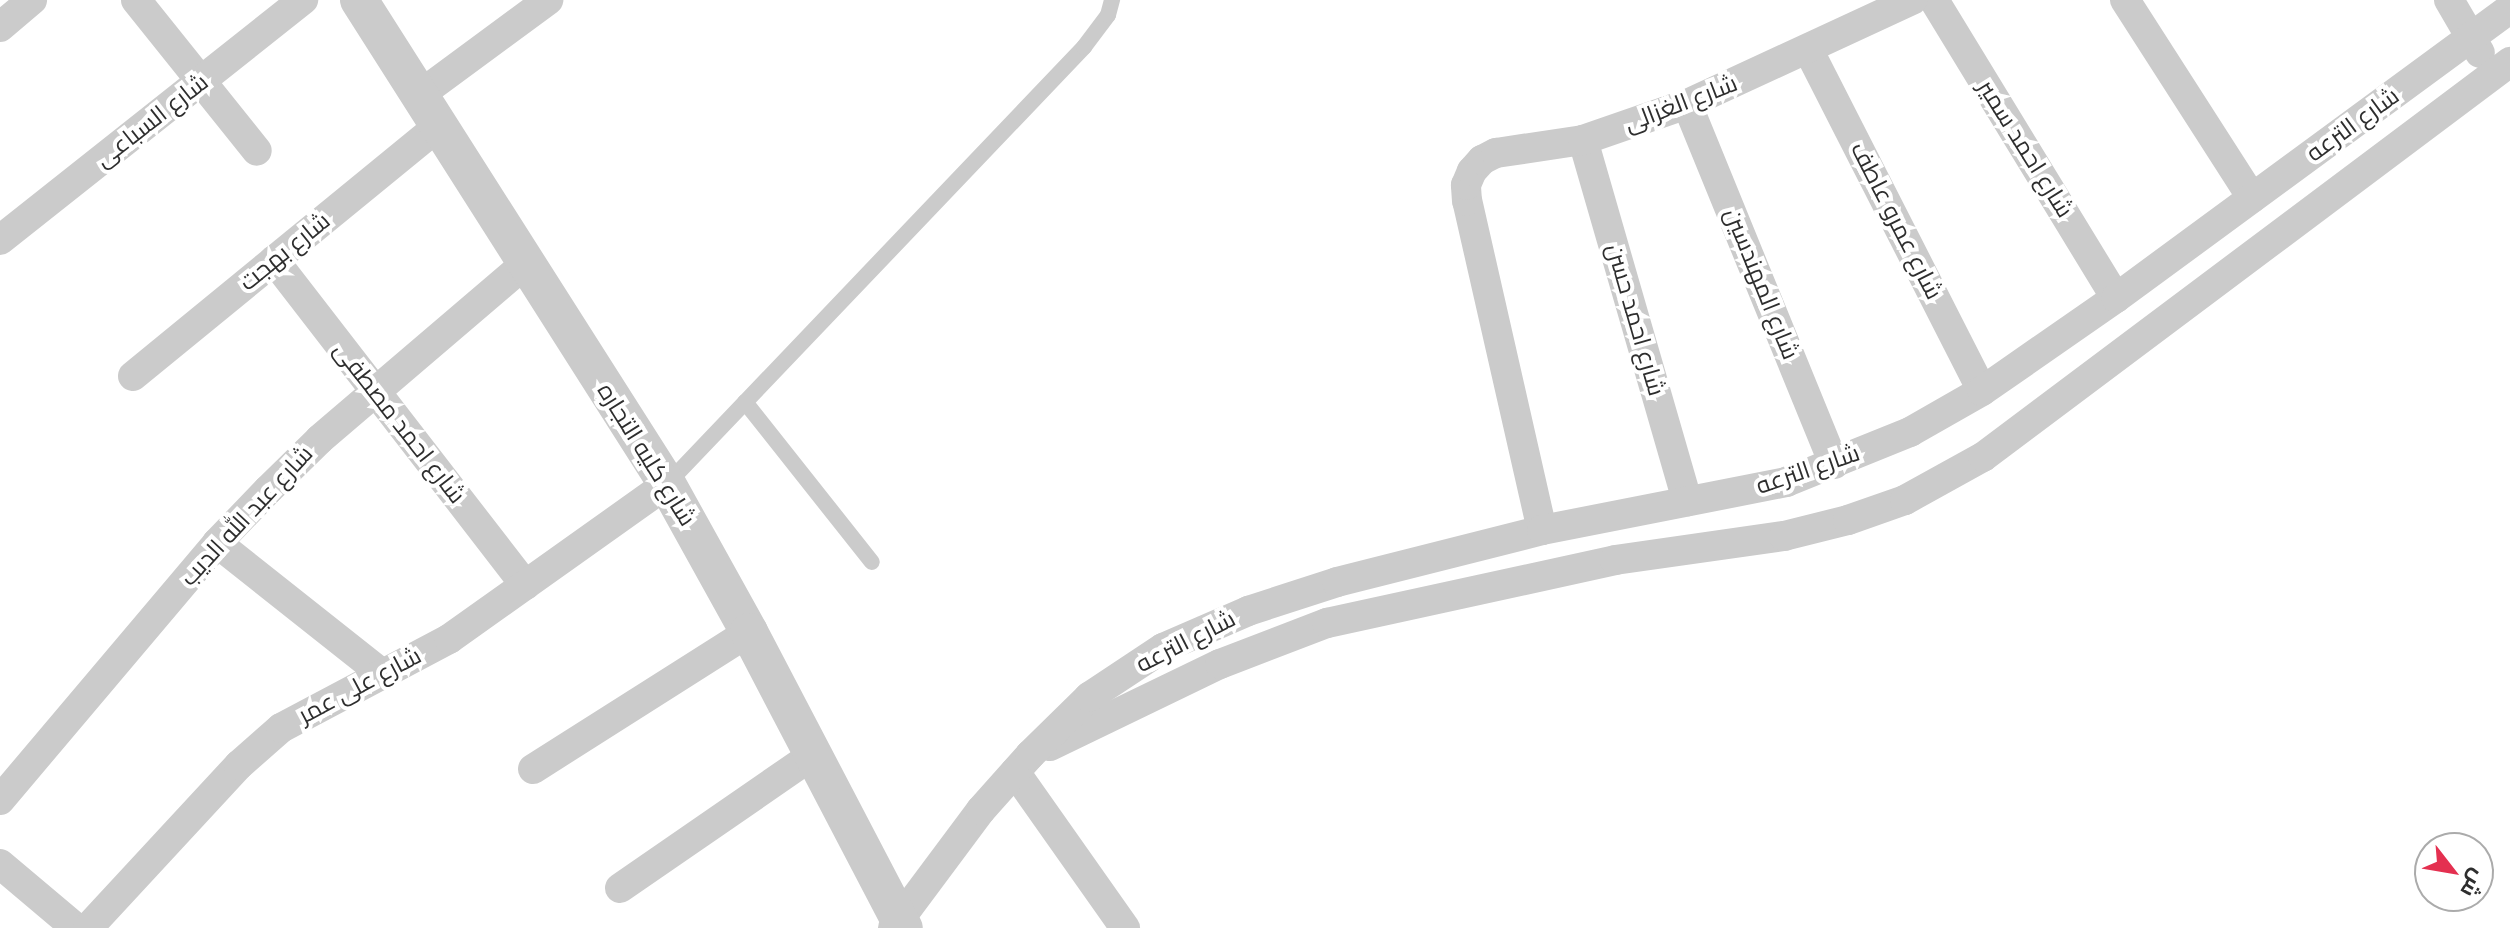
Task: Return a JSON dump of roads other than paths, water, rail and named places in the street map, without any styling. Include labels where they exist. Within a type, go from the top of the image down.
[{"type":"street","points":[[0,27],[32,0]]},
{"type":"street","points":[[136,0],[257,151]]},
{"type":"street","name":"شارع السباعى","points":[[0,240],[303,0]]},
{"type":"street","name":"شارع كليه التجاره","points":[[359,0],[667,484],[814,754],[899,925]]},
{"type":"street","name":"شارع بهجت","points":[[133,376],[274,260],[548,0]]},
{"type":"street","name":"شارع الغزالى","points":[[1542,530],[1467,201],[1466,185],[1482,160],[1496,153],[1583,140],[1687,104],[1809,51],[1912,0]]},
{"type":"street","name":"شارع احمد سمير","points":[[1934,0],[2116,298]]},
{"type":"street","points":[[2125,0],[2252,198]]},
{"type":"street","points":[[2449,0],[2471,38],[2502,69]]},
{"type":"street","name":"شارع الترعه","points":[[899,925],[981,810],[1022,764],[1089,697],[1163,648],[1248,611],[1337,582],[1542,530],[1786,482],[1910,432],[1982,391],[2116,298],[2510,9]]},
{"type":"street","name":"شارع عمرو عاطف","points":[[1809,51],[1982,391]]},
{"type":"street","name":"شارع الترعه","points":[[1022,764],[1220,664],[1327,623],[1615,560],[1784,536],[1848,520],[1905,500],[1983,457],[2502,69]]},
{"type":"street","name":"شارع المهندسين","points":[[1687,104],[1834,464]]},
{"type":"street","name":"شارع احمد حسن","points":[[1583,140],[1687,501]]},
{"type":"street","name":"شارع احمد مصطفى","points":[[274,260],[525,585]]},
{"type":"street","name":"شارع عبد الله الديب","points":[[0,800],[217,543],[320,439],[525,264]]},
{"type":"street","name":"شارع على عمر","points":[[88,928],[239,765],[281,728],[449,639],[667,484]]},
{"type":"street","points":[[217,543],[381,673]]},
{"type":"street","points":[[533,769],[749,632]]},
{"type":"street","points":[[620,888],[814,754]]},
{"type":"street","points":[[1022,764],[1125,928]]},
{"type":"street","points":[[0,864],[76,928]]},
{"type":"lane","points":[[667,484],[1084,47],[1108,15],[1112,0]]},
{"type":"lane","points":[[745,402],[872,562]]}]
